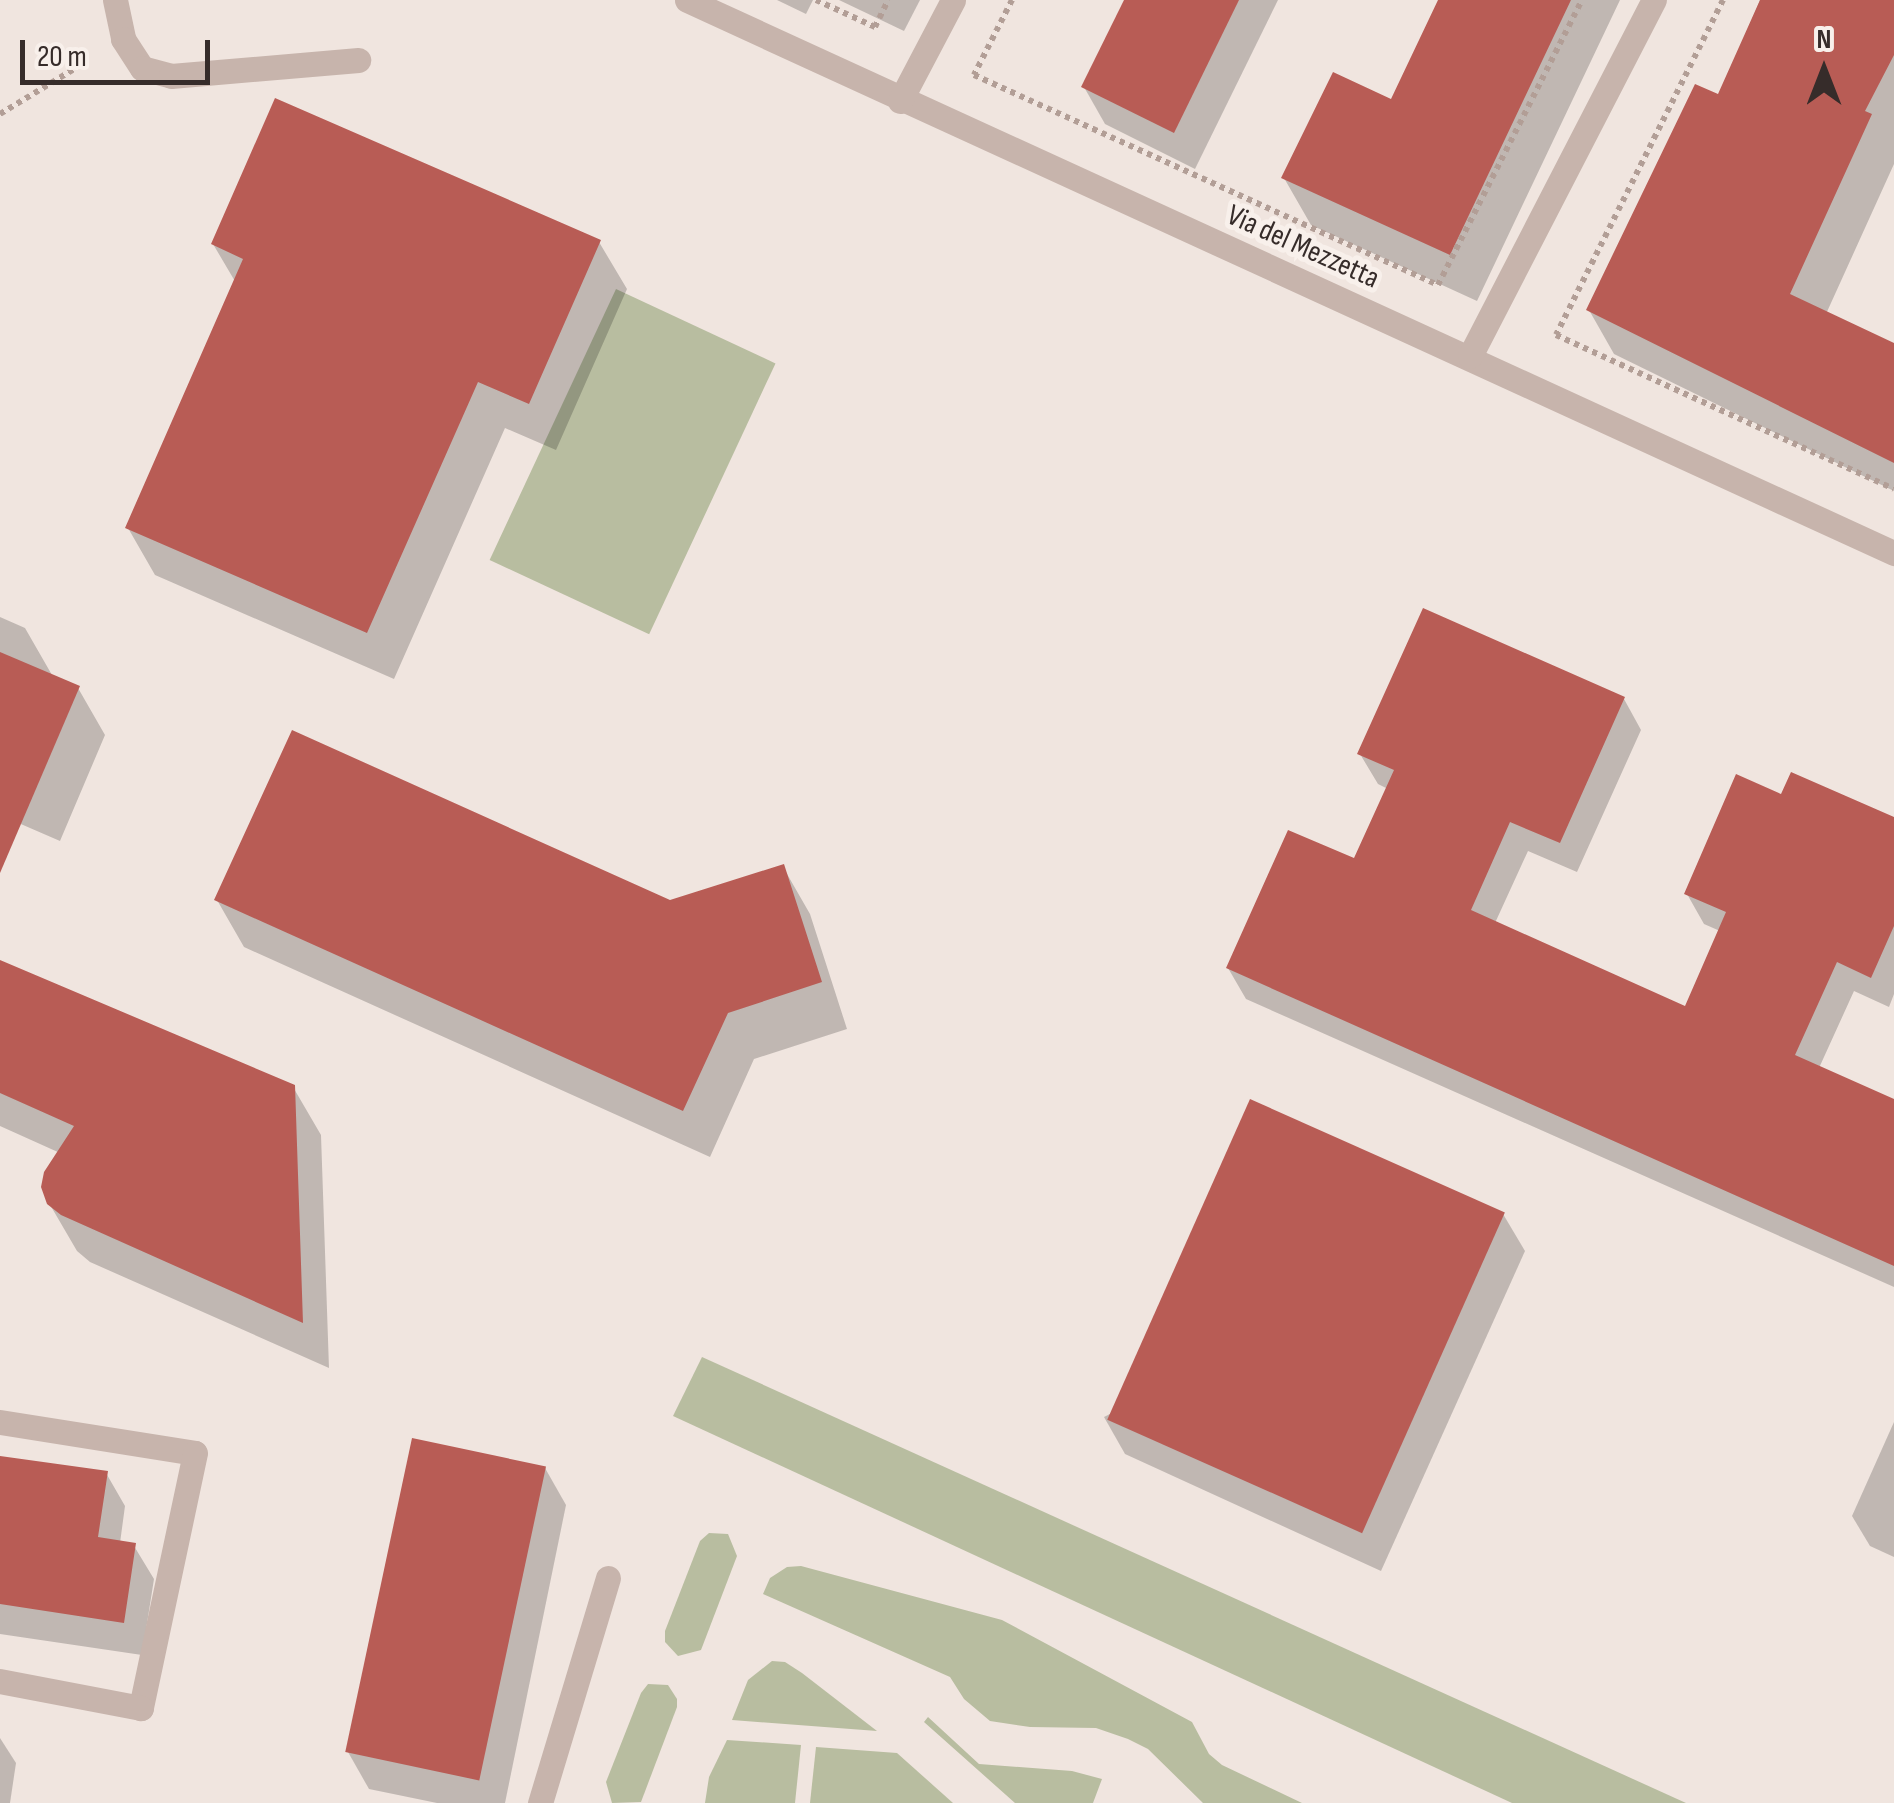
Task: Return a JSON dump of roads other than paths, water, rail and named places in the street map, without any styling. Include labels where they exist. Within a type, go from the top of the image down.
[{"type":"street","points":[[116,0],[123,38],[142,68],[171,76],[358,60]]},
{"type":"street","name":"Via del Mezzetta","points":[[687,0],[1894,553]]},
{"type":"street","points":[[900,100],[952,0]]},
{"type":"street","points":[[1470,356],[1654,0]]},
{"type":"street","points":[[0,1422],[194,1453],[141,1708],[0,1681]]},
{"type":"street","points":[[540,1803],[608,1578]]}]
